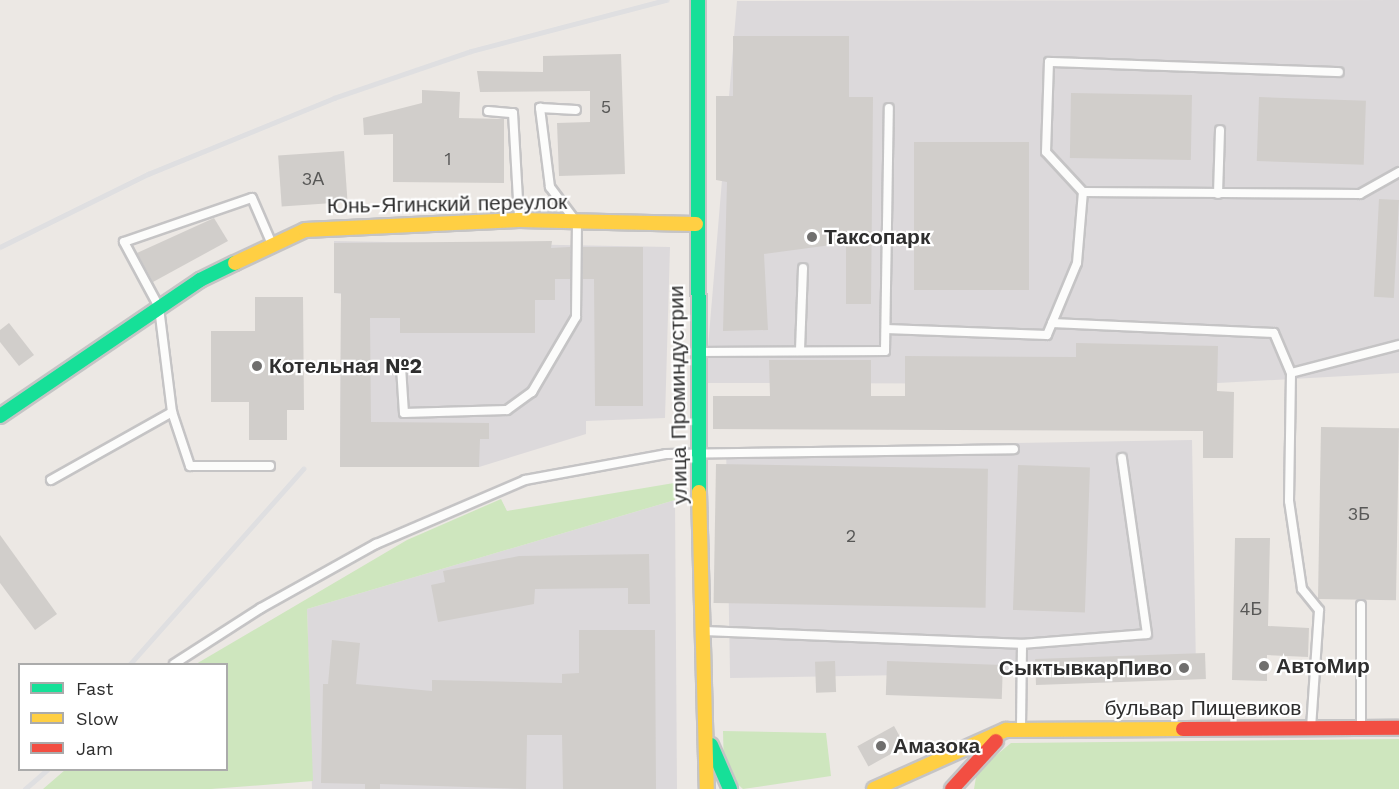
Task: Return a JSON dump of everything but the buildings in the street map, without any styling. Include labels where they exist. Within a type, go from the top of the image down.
[{"type":"main road","name":"улица Проминдустрии","points":[[698,0],[696,224],[701,452],[699,631],[708,789]]},
{"type":"main road","name":"Юнь-Ягинский переулок","points":[[0,416],[159,308],[271,242],[305,230],[357,223],[519,220],[696,224]]},
{"type":"main road","points":[[704,723],[730,789]]},
{"type":"main road","name":"бульвар Пищевиков","points":[[874,789],[1006,730],[1399,728]]},
{"type":"main road","points":[[956,785],[1006,730]]},
{"type":"lane","points":[[1339,72],[1048,62],[1046,152],[1083,192],[1360,194],[1399,172]]},
{"type":"lane","points":[[401,367],[404,413],[507,410],[532,392],[576,317],[577,222],[550,187],[540,108],[576,110]]},
{"type":"lane","points":[[699,352],[885,351],[889,108]]},
{"type":"lane","points":[[488,111],[513,113],[519,220]]},
{"type":"lane","points":[[1218,194],[1220,130]]},
{"type":"lane","points":[[886,329],[1047,335],[1077,263],[1083,192]]},
{"type":"lane","points":[[270,466],[190,466],[172,412],[159,308],[123,242],[252,198],[271,242]]},
{"type":"lane","points":[[800,350],[803,268]]},
{"type":"lane","points":[[1052,323],[1274,333],[1292,373],[1290,501],[1302,589],[1319,610],[1311,728]]},
{"type":"lane","points":[[1292,373],[1399,345]]},
{"type":"lane","points":[[51,480],[172,412]]},
{"type":"lane","points":[[176,663],[261,608],[376,544],[492,491],[597,464],[701,452],[1014,449]]},
{"type":"lane","points":[[699,631],[1022,644],[1147,634],[1122,458]]},
{"type":"lane","points":[[1361,605],[1361,728]]},
{"type":"lane","points":[[1021,730],[1022,644]]},
{"type":"shaded area","points":[[1399,0],[1399,373],[1200,384],[705,383],[737,1]]},
{"type":"shaded area","points":[[334,241],[670,247],[665,418],[586,421],[586,434],[479,467],[340,467],[341,294],[334,293]]},
{"type":"shaded area","points":[[1192,440],[1196,670],[730,678],[726,448]]},
{"type":"shaded area","points":[[675,500],[677,789],[312,789],[307,609]]},
{"type":"green space","points":[[674,483],[675,500],[307,609],[313,781],[211,789],[43,789],[64,771],[228,771],[228,663],[198,663],[407,540],[501,499],[507,511]]},
{"type":"green space","points":[[723,731],[826,733],[831,776],[743,789],[724,772]]},
{"type":"green space","points":[[1399,739],[1399,789],[974,789],[977,771],[1011,743]]},
{"type":"railway","points":[[0,247],[148,174],[334,98],[471,51],[666,0]]},
{"type":"railway","points":[[131,663],[303,469]]},
{"type":"railway","points":[[25,789],[46,771]]},
{"type":"traffic: fast","points":[[698,0],[699,492]]},
{"type":"traffic: fast","points":[[0,416],[200,280],[235,263]]},
{"type":"traffic: fast","points":[[711,745],[730,789]]},
{"type":"traffic: slow","points":[[235,263],[305,230],[519,220],[696,224]]},
{"type":"traffic: slow","points":[[699,492],[707,789]]},
{"type":"traffic: slow","points":[[874,789],[1006,730],[1183,729]]},
{"type":"traffic: jam","points":[[1183,729],[1399,728]]},
{"type":"traffic: jam","points":[[952,789],[996,741]]},
{"type":"place","name":"Таксопарк","points":[[812,237]]},
{"type":"place","name":"Котельная №2","points":[[257,366]]},
{"type":"place","name":"АвтоМир","points":[[1264,666]]},
{"type":"place","name":"СыктывкарПиво","points":[[1184,668]]},
{"type":"place","name":"Амазока","points":[[881,746]]}]
